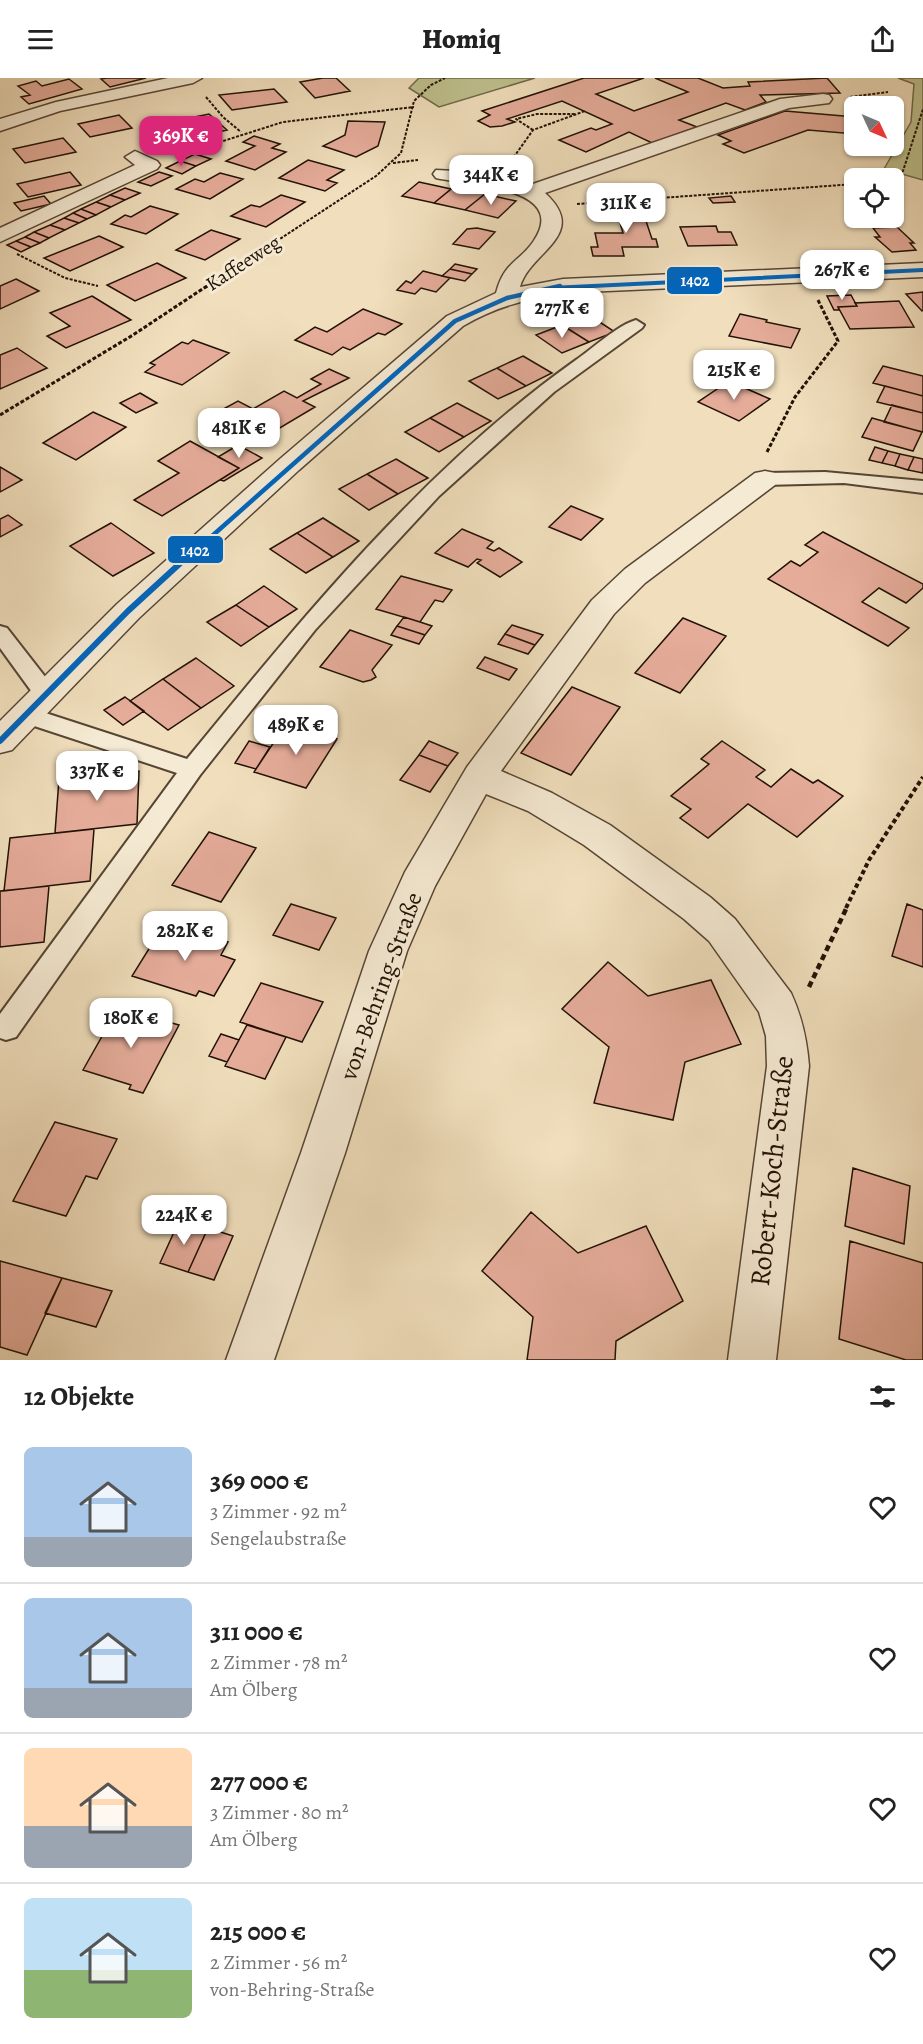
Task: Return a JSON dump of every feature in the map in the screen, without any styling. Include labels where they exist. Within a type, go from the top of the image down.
[{"type":"street","points":[[0,125],[56,106],[192,78]]},
{"type":"street","points":[[530,192],[786,103],[823,99]]},
{"type":"street","points":[[5,244],[142,161]]},
{"type":"street","points":[[443,174],[489,179],[530,192],[546,206],[552,224],[545,241],[521,262],[510,277],[507,295]]},
{"type":"street","points":[[0,741],[24,714],[128,611],[455,321],[477,307],[507,295],[563,286],[807,277],[923,270]]},
{"type":"street","name":"von-Behring-Straße","points":[[250,1360],[322,1153],[388,951],[418,882],[479,776],[603,607],[635,576],[765,479]]},
{"type":"street","name":"Robert-Koch-Straße","points":[[479,776],[540,802],[597,836],[697,908],[722,930],[777,1005],[786,1036],[788,1066],[752,1360]]},
{"type":"lane","points":[[6,1028],[192,769],[308,625],[432,492],[548,388],[636,325]]},
{"type":"lane","points":[[765,479],[822,475],[875,478],[923,487]]},
{"type":"lane","points":[[0,633],[45,693]]},
{"type":"lane","points":[[24,714],[192,769]]},
{"type":"path","points":[[192,78],[223,117],[242,133]]},
{"type":"path","points":[[393,164],[401,153],[414,101],[431,85],[445,78]]},
{"type":"path","points":[[823,99],[888,92]]},
{"type":"path","points":[[142,161],[283,122],[414,107]]},
{"type":"path","points":[[904,168],[923,109]]},
{"type":"path","points":[[509,164],[533,130],[585,111]]},
{"type":"path","points":[[533,130],[516,119],[537,114],[576,114]]},
{"type":"path","points":[[393,164],[424,160]]},
{"type":"path","name":"Kaffeeweg","points":[[0,415],[133,335],[393,164]]},
{"type":"path","points":[[590,203],[844,185]]},
{"type":"path","points":[[5,244],[65,278],[98,286]]},
{"type":"path","points":[[765,479],[765,457],[790,405],[838,341],[807,277]]},
{"type":"path","points":[[786,1036],[869,860],[923,777]]},
{"type":"green space","points":[[419,78],[535,78],[439,107],[409,88]]},
{"type":"green space","points":[[898,78],[923,78],[923,180],[904,175],[904,168],[885,168],[891,156],[904,156],[904,134],[911,122],[914,84]]},
{"type":"building","points":[[146,78],[110,87],[101,79]]},
{"type":"building","points":[[336,78],[350,91],[315,98],[300,82]]},
{"type":"building","points":[[584,78],[644,78],[596,94],[634,111],[688,92],[655,78],[698,78],[723,88],[750,86],[748,82],[827,78],[840,93],[760,95],[766,102],[745,110],[726,103],[679,120],[697,127],[652,143],[629,132],[586,152],[559,140],[591,128],[596,130],[612,124],[562,101],[507,119],[515,122],[502,126],[490,127],[478,121],[490,115],[482,111]]},
{"type":"building","points":[[69,79],[82,89],[29,104],[21,97],[30,95],[18,86],[36,81],[42,86]]},
{"type":"building","points":[[274,89],[287,102],[232,110],[219,95]]},
{"type":"building","points":[[785,111],[844,116],[844,133],[808,130],[744,153],[723,144],[731,141],[718,135]]},
{"type":"building","points":[[209,114],[227,130],[177,141],[163,127],[183,123],[180,120]]},
{"type":"building","points":[[119,115],[132,128],[90,137],[78,124]]},
{"type":"building","points":[[348,121],[385,122],[378,146],[356,157],[323,146],[345,135]]},
{"type":"building","points":[[254,136],[280,144],[272,148],[286,152],[255,170],[226,161],[255,146],[243,142]]},
{"type":"building","points":[[63,138],[76,152],[25,163],[13,149]]},
{"type":"building","points":[[195,154],[211,159],[196,166],[180,161]]},
{"type":"building","points":[[308,160],[344,170],[327,180],[337,183],[325,191],[279,178]]},
{"type":"building","points":[[180,161],[196,166],[182,174],[166,168]]},
{"type":"building","points":[[70,172],[81,185],[28,197],[17,184]]},
{"type":"building","points":[[159,172],[172,176],[151,186],[138,182]]},
{"type":"building","points":[[220,173],[243,179],[210,199],[176,189],[195,179],[204,182]]},
{"type":"building","points":[[419,182],[451,189],[434,203],[402,196]]},
{"type":"building","points":[[455,186],[486,193],[465,210],[434,203]]},
{"type":"building","points":[[125,188],[140,193],[125,200],[110,195]]},
{"type":"building","points":[[485,194],[516,201],[498,218],[465,210]]},
{"type":"building","points":[[110,195],[125,200],[111,207],[96,202]]},
{"type":"building","points":[[281,195],[305,202],[266,227],[231,216],[251,205],[260,207]]},
{"type":"building","points":[[44,196],[51,204],[21,211],[14,203]]},
{"type":"building","points":[[731,196],[735,202],[713,203],[709,198]]},
{"type":"building","points":[[96,202],[111,207],[96,215],[81,209]]},
{"type":"building","points":[[636,205],[638,213],[647,213],[650,221],[646,221],[652,239],[656,239],[658,247],[622,247],[624,256],[593,256],[591,247],[598,247],[595,233],[623,233],[615,206]]},
{"type":"building","points":[[150,206],[178,214],[146,234],[111,224],[125,215],[131,217]]},
{"type":"building","points":[[81,209],[96,215],[87,219],[73,213]]},
{"type":"building","points":[[73,213],[87,219],[79,223],[64,218]]},
{"type":"building","points":[[64,218],[79,223],[65,230],[50,225]]},
{"type":"building","points":[[50,225],[65,230],[49,238],[34,232]]},
{"type":"building","points":[[716,226],[718,232],[731,232],[737,245],[688,246],[680,227]]},
{"type":"building","points":[[477,228],[495,232],[479,249],[453,244],[467,229]]},
{"type":"building","points":[[873,228],[898,228],[914,243],[910,243],[916,250],[892,252],[875,237],[880,237]]},
{"type":"building","points":[[211,230],[240,239],[205,260],[176,250]]},
{"type":"building","points":[[34,232],[49,238],[40,243],[25,237]]},
{"type":"building","points":[[99,236],[123,247],[70,271],[44,258]]},
{"type":"building","points":[[25,237],[40,243],[31,247],[16,241]]},
{"type":"building","points":[[16,241],[31,247],[21,252],[7,245]]},
{"type":"building","points":[[157,263],[186,278],[135,301],[107,285]]},
{"type":"building","points":[[455,264],[477,269],[472,274],[450,269]]},
{"type":"building","points":[[450,269],[472,274],[465,281],[442,276]]},
{"type":"building","points":[[423,271],[450,278],[436,292],[421,288],[415,294],[397,290],[406,281],[411,283]]},
{"type":"building","points":[[16,279],[39,291],[0,309],[0,286]]},
{"type":"building","points":[[923,292],[923,310],[922,311],[906,294]]},
{"type":"building","points":[[851,295],[857,306],[838,307],[839,310],[834,310],[827,296]]},
{"type":"building","points":[[92,296],[131,320],[66,348],[47,336],[70,326],[50,313]]},
{"type":"building","points":[[899,301],[914,327],[850,329],[838,307],[857,306],[855,303]]},
{"type":"building","points":[[363,309],[402,324],[385,335],[378,333],[350,350],[343,347],[332,355],[295,340],[315,327],[327,332]]},
{"type":"building","points":[[740,314],[800,329],[791,348],[729,336]]},
{"type":"building","points":[[589,315],[615,332],[589,342],[562,325]]},
{"type":"building","points":[[562,325],[589,342],[562,353],[536,335]]},
{"type":"building","points":[[193,340],[229,353],[182,385],[145,372],[155,365],[150,363],[182,342],[188,344]]},
{"type":"building","points":[[17,348],[47,368],[0,389],[0,355]]},
{"type":"building","points":[[523,356],[552,373],[526,386],[497,368]]},
{"type":"building","points":[[883,366],[923,376],[923,396],[873,383]]},
{"type":"building","points":[[497,368],[526,386],[498,399],[469,381]]},
{"type":"building","points":[[329,369],[349,378],[303,401],[315,407],[263,438],[216,413],[238,401],[253,409],[284,391],[297,398],[321,384],[311,379]]},
{"type":"building","points":[[729,381],[770,399],[739,421],[698,402]]},
{"type":"building","points":[[885,386],[923,396],[923,413],[877,402]]},
{"type":"building","points":[[140,393],[157,403],[136,413],[120,403]]},
{"type":"building","points":[[457,403],[491,421],[464,437],[430,418]]},
{"type":"building","points":[[892,405],[923,413],[923,432],[884,422]]},
{"type":"building","points":[[93,412],[126,427],[76,460],[43,443]]},
{"type":"building","points":[[430,418],[464,437],[439,452],[405,432]]},
{"type":"building","points":[[872,418],[922,432],[913,451],[862,437]]},
{"type":"building","points":[[190,441],[239,468],[162,516],[134,500],[179,473],[158,461]]},
{"type":"building","points":[[238,445],[262,458],[224,481],[220,480],[239,468],[218,457]]},
{"type":"building","points":[[875,447],[888,451],[882,463],[869,460]]},
{"type":"building","points":[[888,451],[900,454],[895,466],[882,463]]},
{"type":"building","points":[[900,454],[914,457],[908,470],[895,466]]},
{"type":"building","points":[[914,457],[923,459],[923,473],[908,470]]},
{"type":"building","points":[[396,459],[428,478],[398,494],[367,474]]},
{"type":"building","points":[[0,467],[22,480],[0,492]]},
{"type":"building","points":[[367,474],[398,494],[369,510],[339,489]]},
{"type":"building","points":[[571,506],[603,519],[581,540],[549,527]]},
{"type":"building","points":[[8,515],[22,525],[0,537],[0,519]]},
{"type":"building","points":[[323,518],[359,541],[333,557],[297,533]]},
{"type":"building","points":[[111,523],[154,553],[113,576],[70,546]]},
{"type":"building","points":[[462,529],[493,542],[487,548],[494,551],[499,548],[522,562],[500,577],[477,563],[481,560],[477,559],[468,567],[435,553]]},
{"type":"building","points":[[823,532],[923,584],[923,588],[906,603],[879,588],[862,602],[909,628],[888,646],[768,579],[791,561],[800,566],[818,552],[805,545]]},
{"type":"building","points":[[297,533],[333,557],[306,573],[270,549]]},
{"type":"building","points":[[401,576],[452,590],[443,602],[435,600],[420,622],[376,609]]},
{"type":"building","points":[[264,586],[297,609],[269,627],[236,605]]},
{"type":"building","points":[[236,605],[269,627],[241,646],[207,622]]},
{"type":"building","points":[[404,617],[432,626],[425,635],[397,626]]},
{"type":"building","points":[[683,618],[726,636],[680,693],[635,673]]},
{"type":"building","points":[[512,625],[543,635],[535,645],[505,634]]},
{"type":"building","points":[[397,626],[425,635],[419,644],[391,635]]},
{"type":"building","points":[[350,630],[392,645],[372,670],[376,677],[371,680],[363,682],[320,667]]},
{"type":"building","points":[[505,634],[535,645],[528,654],[498,644]]},
{"type":"building","points":[[485,657],[517,669],[509,680],[477,668]]},
{"type":"building","points":[[196,658],[234,686],[201,708],[163,679]]},
{"type":"building","points":[[163,679],[201,708],[168,730],[130,701]]},
{"type":"building","points":[[572,687],[620,707],[571,775],[521,753]]},
{"type":"building","points":[[125,697],[144,711],[123,725],[104,710]]},
{"type":"building","points":[[286,724],[337,739],[306,788],[254,772]]},
{"type":"building","points":[[249,741],[270,747],[256,769],[235,763]]},
{"type":"building","points":[[429,741],[458,753],[448,766],[419,755]]},
{"type":"building","points":[[722,741],[765,770],[756,777],[771,787],[791,769],[813,783],[818,780],[843,796],[797,837],[748,804],[708,838],[680,818],[691,809],[671,796],[709,764],[701,759]]},
{"type":"building","points":[[419,755],[448,766],[430,792],[400,780]]},
{"type":"building","points":[[139,771],[137,824],[55,833],[59,779]]},
{"type":"building","points":[[94,829],[90,881],[4,891],[10,838]]},
{"type":"building","points":[[209,832],[256,848],[221,902],[172,885]]},
{"type":"building","points":[[49,886],[44,942],[0,947],[0,891]]},
{"type":"building","points":[[291,904],[336,918],[319,950],[273,935]]},
{"type":"building","points":[[907,904],[923,910],[923,967],[892,956]]},
{"type":"building","points":[[165,923],[228,942],[221,955],[235,960],[214,996],[199,991],[196,996],[132,976]]},
{"type":"building","points":[[608,962],[648,996],[711,980],[741,1044],[685,1062],[673,1120],[594,1103],[609,1047],[562,1009]]},
{"type":"building","points":[[261,983],[323,1002],[302,1042],[240,1022]]},
{"type":"building","points":[[118,1008],[179,1025],[143,1093],[129,1089],[131,1085],[83,1070]]},
{"type":"building","points":[[247,1025],[286,1037],[265,1079],[225,1066]]},
{"type":"building","points":[[221,1034],[239,1040],[227,1062],[209,1056]]},
{"type":"building","points":[[55,1122],[117,1139],[97,1179],[86,1176],[66,1216],[13,1201]]},
{"type":"building","points":[[853,1168],[910,1186],[904,1244],[845,1226]]},
{"type":"building","points":[[531,1212],[578,1253],[646,1226],[683,1301],[616,1341],[615,1360],[527,1360],[533,1317],[482,1271]]},
{"type":"building","points":[[180,1219],[208,1228],[188,1272],[160,1263]]},
{"type":"building","points":[[208,1228],[233,1236],[214,1280],[188,1272]]},
{"type":"building","points":[[850,1241],[923,1263],[923,1360],[906,1360],[839,1339]]},
{"type":"building","points":[[0,1261],[62,1278],[27,1355],[0,1347]]},
{"type":"building","points":[[62,1278],[112,1291],[96,1327],[45,1313]]},
{"type":"transit line","name":"1402","points":[[0,741],[128,611],[290,464],[455,321],[468,314],[507,298],[563,286],[923,270]]}]
